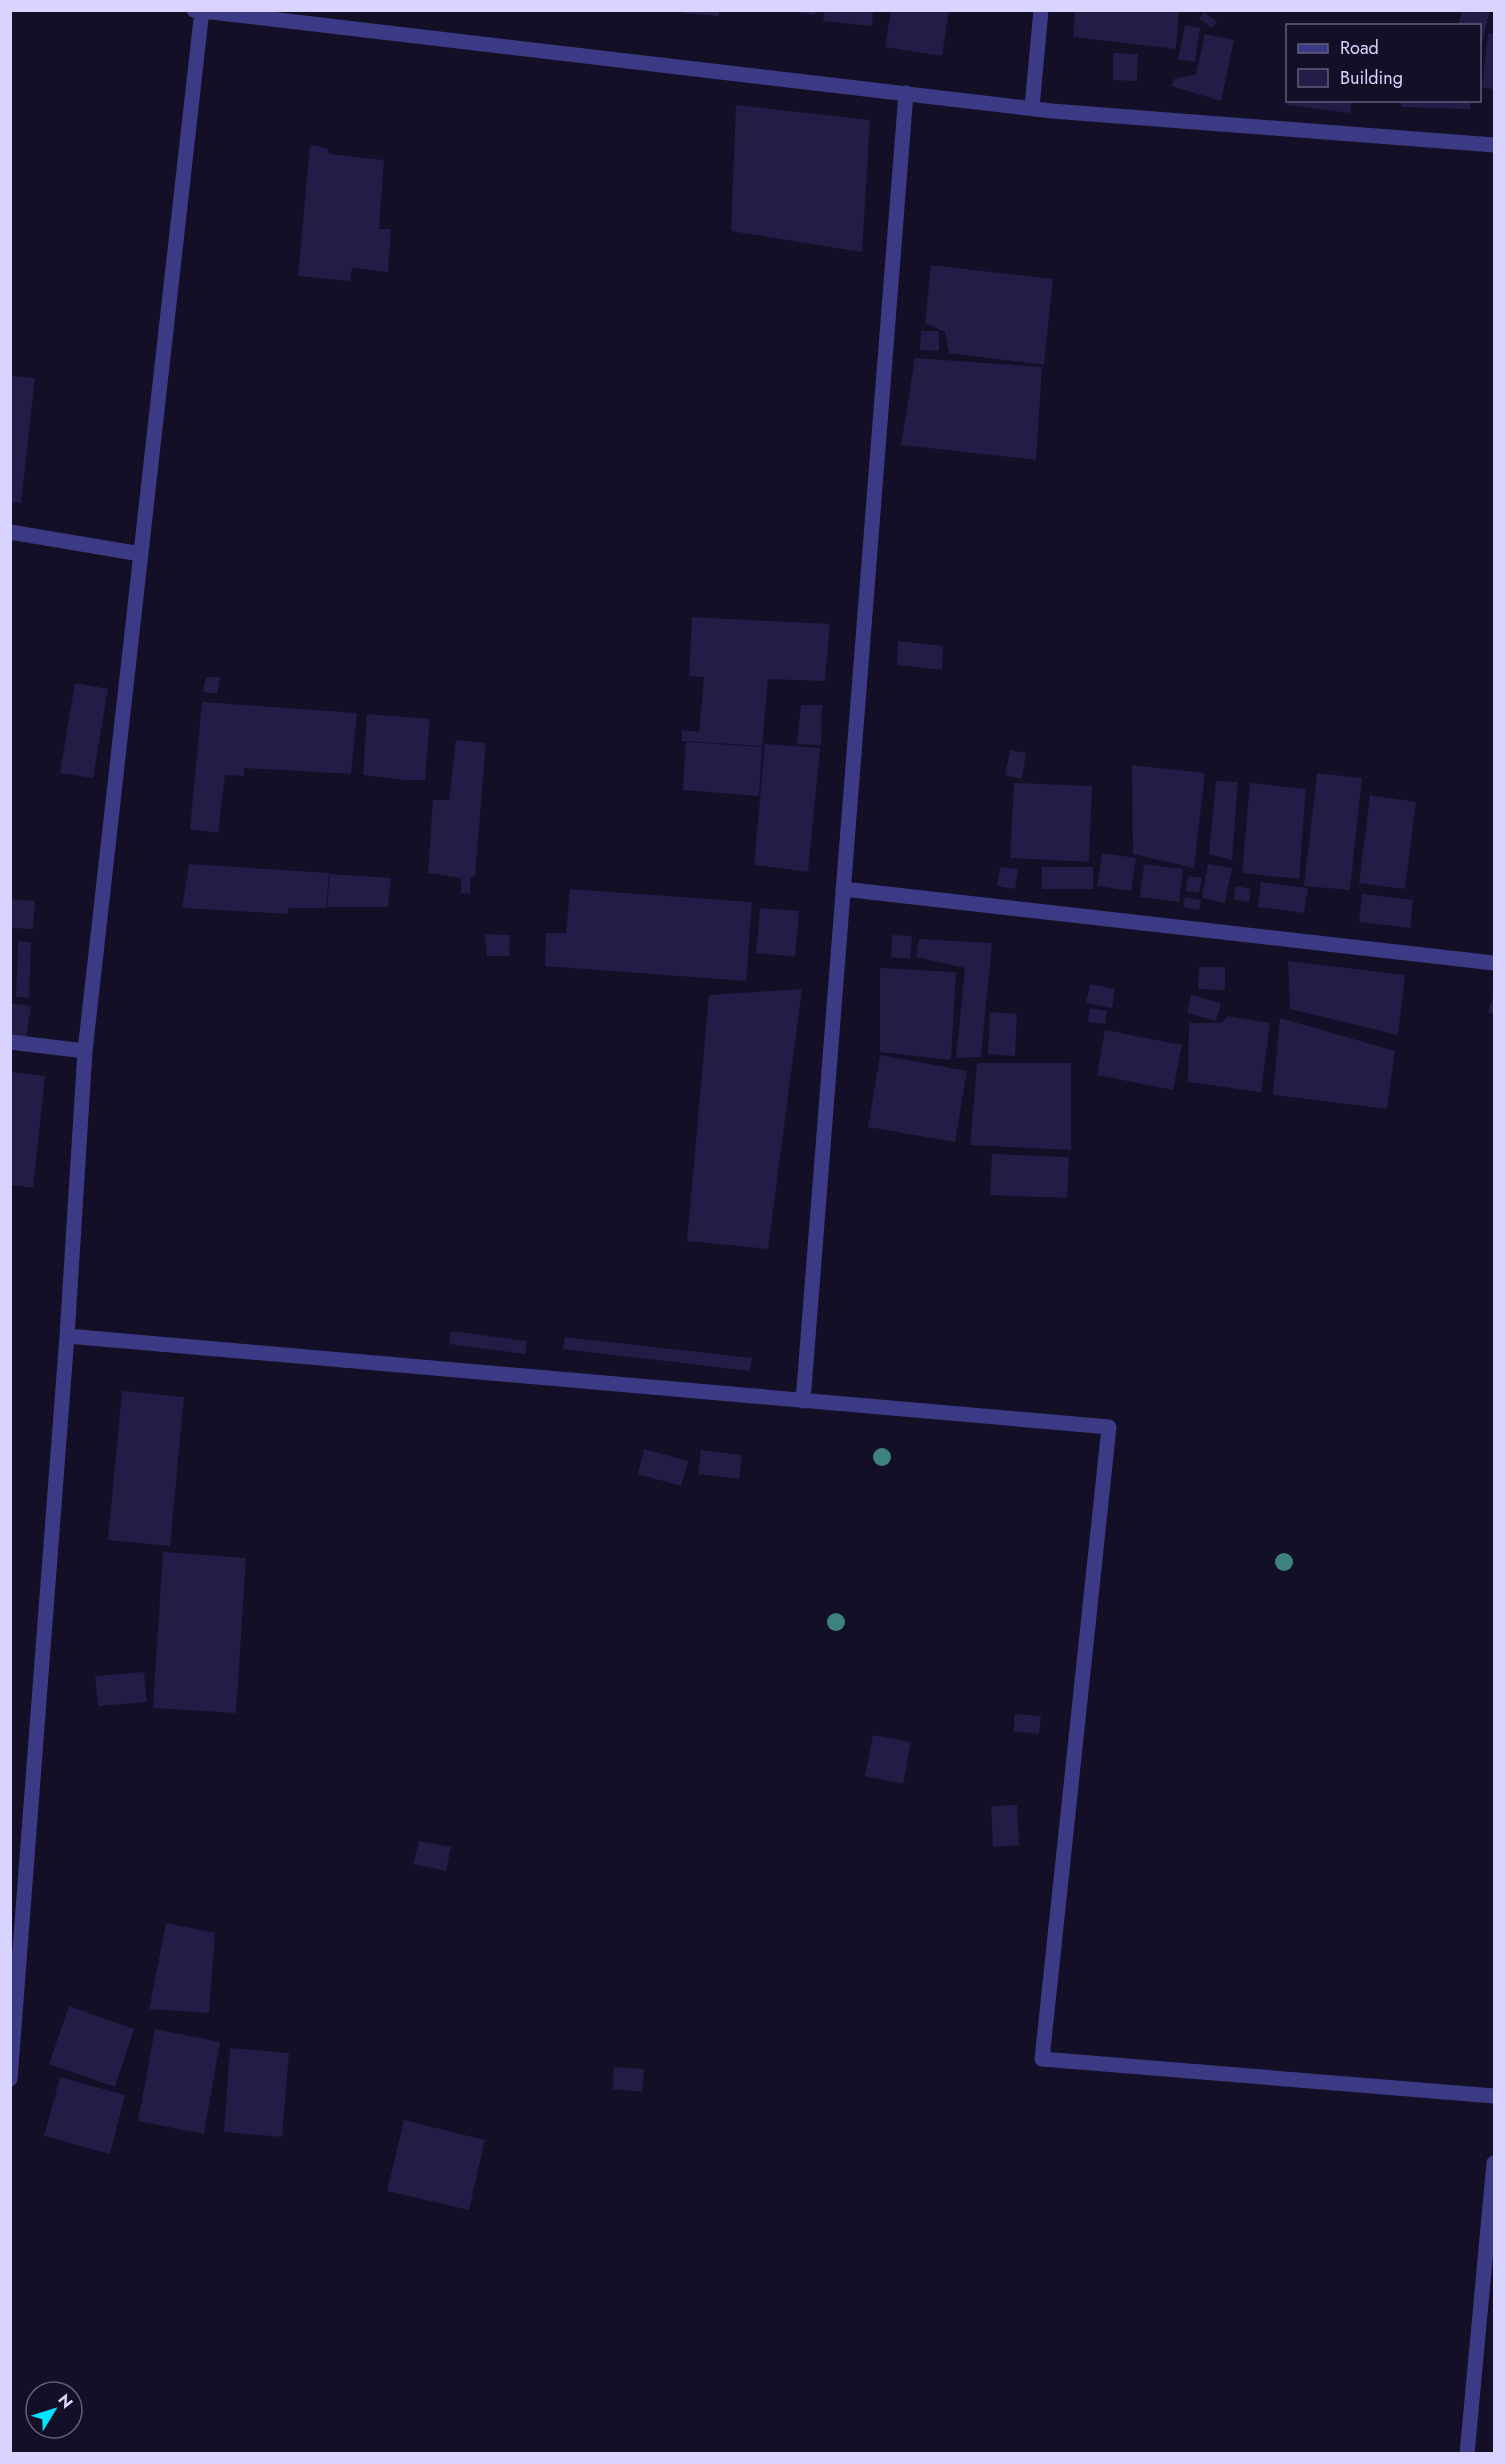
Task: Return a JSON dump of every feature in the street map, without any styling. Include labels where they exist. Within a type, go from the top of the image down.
[{"type":"street","points":[[195,10],[1052,111],[1494,145]]},
{"type":"street","points":[[1032,107],[1041,10]]},
{"type":"street","points":[[10,2079],[68,1336],[85,1051],[202,11]]},
{"type":"street","points":[[803,1401],[906,93]]},
{"type":"street","points":[[10,532],[141,554]]},
{"type":"street","points":[[843,889],[1494,963]]},
{"type":"street","points":[[10,1042],[85,1051]]},
{"type":"street","points":[[68,1336],[1109,1427],[1042,2059],[1494,2096]]},
{"type":"street","points":[[1467,2454],[1494,2163]]},
{"type":"building","points":[[684,10],[719,10],[719,16],[684,13]]},
{"type":"building","points":[[783,10],[816,10],[815,15]]},
{"type":"building","points":[[824,10],[873,10],[872,26],[823,21]]},
{"type":"building","points":[[891,10],[949,10],[942,56],[885,47]]},
{"type":"building","points":[[1075,10],[1179,10],[1176,49],[1073,37]]},
{"type":"building","points":[[1462,10],[1490,10],[1481,48],[1481,24],[1458,24]]},
{"type":"building","points":[[1204,12],[1217,22],[1212,28],[1199,19]]},
{"type":"building","points":[[1185,25],[1200,28],[1195,62],[1178,59]]},
{"type":"building","points":[[1488,33],[1494,34],[1494,89],[1482,88]]},
{"type":"building","points":[[1205,34],[1234,40],[1221,101],[1171,86],[1174,79],[1196,74]]},
{"type":"building","points":[[1113,53],[1138,54],[1137,81],[1113,80]]},
{"type":"building","points":[[1288,102],[1352,102],[1350,113],[1287,105]]},
{"type":"building","points":[[1401,102],[1470,102],[1470,109],[1401,107]]},
{"type":"building","points":[[736,105],[870,120],[862,252],[731,231]]},
{"type":"building","points":[[310,145],[327,148],[329,154],[384,160],[379,229],[391,229],[388,272],[352,268],[350,281],[298,276]]},
{"type":"building","points":[[931,265],[1053,279],[1044,365],[949,353],[945,332],[925,323]]},
{"type":"building","points":[[921,331],[939,331],[939,351],[920,350]]},
{"type":"building","points":[[915,358],[1042,367],[1036,460],[901,445]]},
{"type":"building","points":[[10,376],[35,378],[21,503],[10,502]]},
{"type":"building","points":[[692,617],[830,624],[825,681],[768,679],[762,746],[682,741],[682,730],[699,732],[704,677],[689,676]]},
{"type":"building","points":[[898,641],[943,646],[942,670],[897,665]]},
{"type":"building","points":[[206,677],[220,677],[217,694],[203,692]]},
{"type":"building","points":[[75,683],[108,689],[93,778],[60,773]]},
{"type":"building","points":[[202,702],[357,713],[351,774],[244,768],[244,776],[225,775],[218,833],[190,829]]},
{"type":"building","points":[[801,705],[822,705],[821,745],[797,744]]},
{"type":"building","points":[[367,714],[430,719],[425,780],[363,775]]},
{"type":"building","points":[[456,740],[486,743],[475,876],[470,878],[470,894],[461,893],[461,878],[428,873],[433,800],[449,800]]},
{"type":"building","points":[[686,742],[762,747],[759,796],[683,790]]},
{"type":"building","points":[[765,744],[820,748],[808,872],[754,865]]},
{"type":"building","points":[[1010,750],[1026,753],[1022,779],[1005,775]]},
{"type":"building","points":[[1132,765],[1205,773],[1194,868],[1133,854]]},
{"type":"building","points":[[1317,773],[1362,778],[1350,890],[1304,886]]},
{"type":"building","points":[[1216,781],[1238,782],[1232,860],[1209,854]]},
{"type":"building","points":[[1014,783],[1092,786],[1089,862],[1010,858]]},
{"type":"building","points":[[1250,783],[1306,789],[1299,879],[1242,873]]},
{"type":"building","points":[[1370,795],[1416,802],[1405,889],[1359,883]]},
{"type":"building","points":[[1102,853],[1136,858],[1131,891],[1097,886]]},
{"type":"building","points":[[189,864],[329,873],[326,908],[289,908],[287,914],[182,908]]},
{"type":"building","points":[[1144,864],[1183,869],[1179,902],[1140,897]]},
{"type":"building","points":[[1208,864],[1232,868],[1225,903],[1202,898]]},
{"type":"building","points":[[1000,867],[1018,869],[1015,889],[997,886]]},
{"type":"building","points":[[1042,867],[1093,867],[1093,889],[1042,889]]},
{"type":"building","points":[[330,874],[391,878],[388,907],[327,907]]},
{"type":"building","points":[[1188,876],[1202,878],[1199,893],[1186,891]]},
{"type":"building","points":[[1261,882],[1308,888],[1304,913],[1258,907]]},
{"type":"building","points":[[1236,886],[1251,889],[1249,902],[1234,899]]},
{"type":"building","points":[[570,889],[752,902],[746,981],[545,966],[546,933],[566,933]]},
{"type":"building","points":[[1362,894],[1413,900],[1410,928],[1359,922]]},
{"type":"building","points":[[1185,897],[1201,900],[1199,910],[1183,907]]},
{"type":"building","points":[[10,899],[35,901],[33,929],[10,928]]},
{"type":"building","points":[[760,908],[799,911],[795,957],[756,953]]},
{"type":"building","points":[[485,934],[510,935],[509,956],[487,956]]},
{"type":"building","points":[[892,935],[912,936],[910,959],[891,957]]},
{"type":"building","points":[[919,939],[992,943],[981,1057],[956,1058],[965,968],[916,957]]},
{"type":"building","points":[[18,941],[31,942],[29,998],[16,997]]},
{"type":"building","points":[[1288,961],[1405,975],[1398,1035],[1290,1009]]},
{"type":"building","points":[[1199,967],[1225,967],[1225,990],[1198,989]]},
{"type":"building","points":[[880,968],[956,972],[951,1060],[880,1052]]},
{"type":"building","points":[[1090,984],[1115,989],[1112,1008],[1086,1003]]},
{"type":"building","points":[[802,989],[768,1249],[687,1241],[709,995]]},
{"type":"building","points":[[1191,995],[1221,1003],[1216,1021],[1187,1013]]},
{"type":"building","points":[[1494,995],[1494,1014],[1488,1012]]},
{"type":"building","points":[[10,1003],[31,1006],[26,1039],[10,1037]]},
{"type":"building","points":[[1090,1008],[1107,1011],[1105,1024],[1088,1022]]},
{"type":"building","points":[[990,1012],[1017,1014],[1015,1056],[988,1054]]},
{"type":"building","points":[[1228,1016],[1270,1023],[1261,1092],[1188,1082],[1189,1023],[1221,1023]]},
{"type":"building","points":[[1280,1018],[1395,1051],[1387,1109],[1273,1095]]},
{"type":"building","points":[[1105,1030],[1182,1045],[1173,1090],[1097,1075]]},
{"type":"building","points":[[880,1055],[967,1071],[955,1142],[868,1127]]},
{"type":"building","points":[[977,1063],[1071,1063],[1071,1150],[970,1145]]},
{"type":"building","points":[[10,1072],[45,1076],[33,1188],[10,1185]]},
{"type":"building","points":[[992,1154],[1069,1157],[1067,1198],[990,1195]]},
{"type":"building","points":[[451,1331],[527,1341],[525,1354],[449,1344]]},
{"type":"building","points":[[565,1337],[752,1358],[750,1371],[563,1349]]},
{"type":"building","points":[[122,1391],[184,1397],[170,1546],[108,1540]]},
{"type":"building","points":[[644,1449],[688,1461],[681,1486],[638,1474]]},
{"type":"building","points":[[701,1450],[742,1455],[739,1479],[698,1474]]},
{"type":"building","points":[[163,1552],[246,1558],[236,1713],[153,1708]]},
{"type":"building","points":[[144,1672],[147,1702],[98,1706],[95,1676]]},
{"type":"building","points":[[1015,1714],[1041,1716],[1039,1734],[1013,1731]]},
{"type":"building","points":[[873,1735],[911,1742],[903,1784],[865,1776]]},
{"type":"building","points":[[1017,1805],[1019,1845],[993,1847],[991,1806]]},
{"type":"building","points":[[419,1841],[451,1847],[446,1871],[413,1864]]},
{"type":"building","points":[[166,1923],[215,1933],[209,2013],[149,2009]]},
{"type":"building","points":[[69,2006],[134,2029],[115,2087],[49,2064]]},
{"type":"building","points":[[155,2029],[220,2042],[204,2134],[138,2121]]},
{"type":"building","points":[[230,2048],[289,2053],[282,2137],[224,2132]]},
{"type":"building","points":[[614,2067],[644,2069],[642,2092],[613,2089]]},
{"type":"building","points":[[60,2077],[125,2095],[110,2154],[44,2136]]},
{"type":"building","points":[[404,2120],[485,2140],[469,2210],[387,2191]]}]
